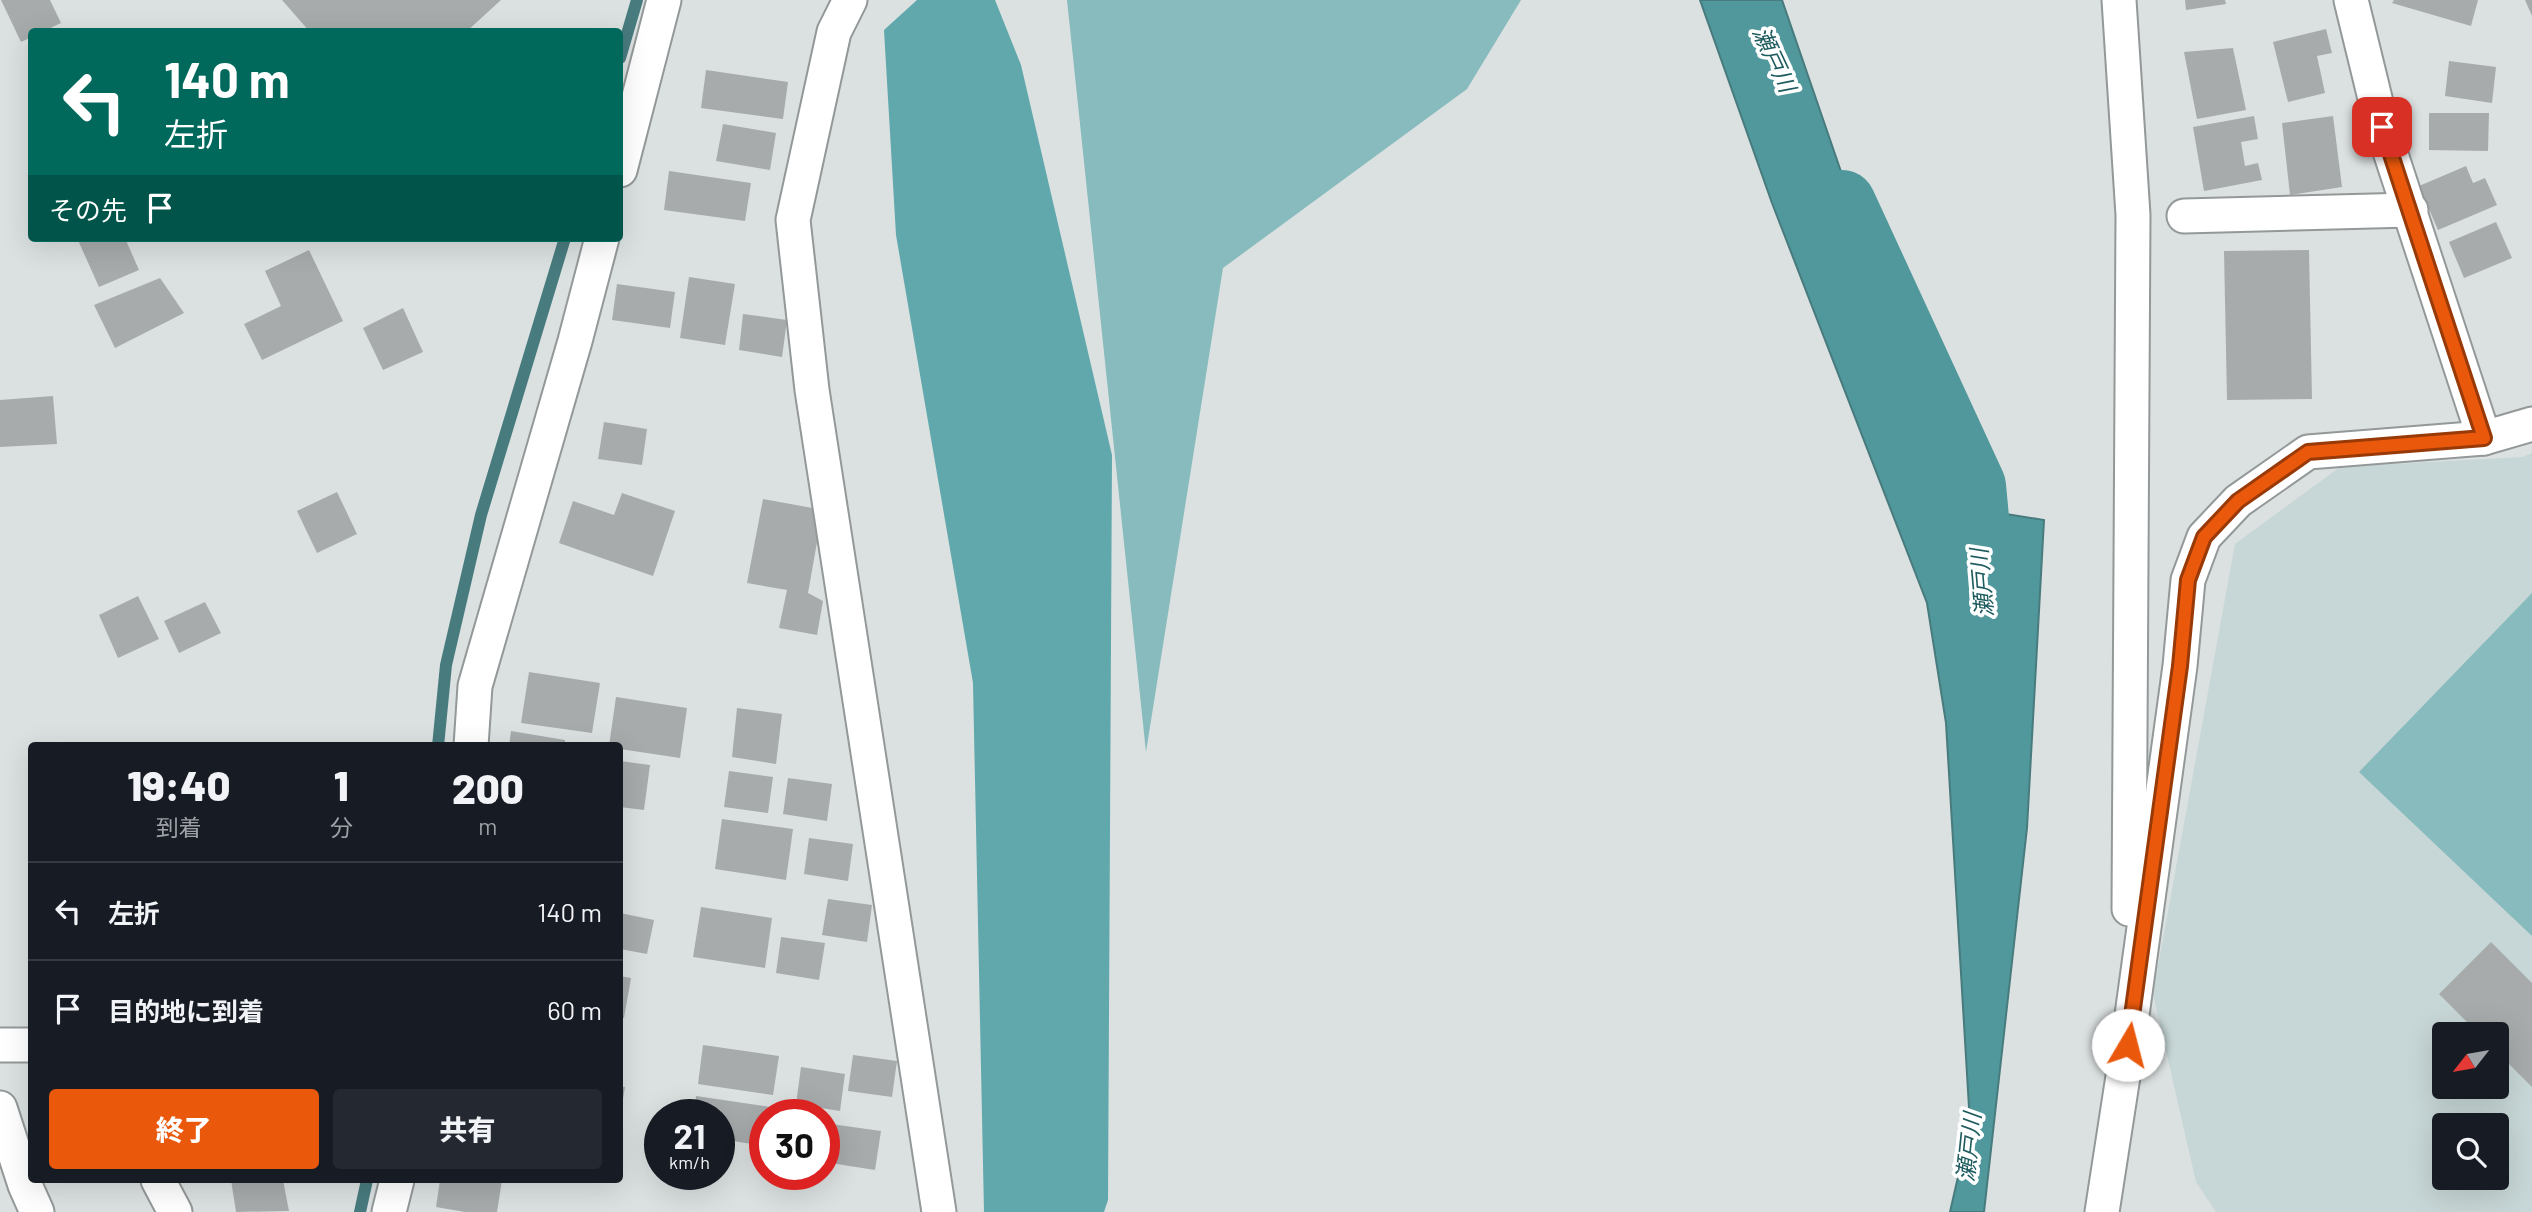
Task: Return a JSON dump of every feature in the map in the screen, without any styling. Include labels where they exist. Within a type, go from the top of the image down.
[{"type":"street","points":[[623,158],[664,0]]},
{"type":"street","points":[[850,0],[834,32],[793,220],[812,390],[939,1212]]},
{"type":"street","points":[[2119,0],[2133,215],[2128,1045]]},
{"type":"street","points":[[2351,0],[2382,127],[2484,438]]},
{"type":"street","points":[[2183,216],[2411,210]]},
{"type":"street","points":[[471,742],[475,686],[601,242]]},
{"type":"street","points":[[2102,1212],[2128,1045],[2180,666],[2188,580],[2204,537],[2238,501],[2308,452],[2484,438],[2532,424]]},
{"type":"street","points":[[0,1045],[28,1045]]},
{"type":"street","points":[[0,1108],[25,1185],[37,1212]]},
{"type":"street","points":[[160,1183],[175,1212]]},
{"type":"street","points":[[389,1212],[396,1183]]},
{"type":"shaded area","points":[[917,0],[995,0],[1021,65],[1112,455],[1108,1200],[1104,1212],[984,1212],[973,683],[896,235],[884,30]]},
{"type":"shaded area","points":[[1067,0],[1521,0],[1467,89],[1223,268],[1146,752]]},
{"type":"shaded area","points":[[2532,453],[2532,1212],[2216,1212],[2196,1182],[2153,994],[2235,544],[2340,467],[2523,457]]},
{"type":"shaded area","points":[[2532,593],[2532,936],[2359,772]]},
{"type":"water","points":[[1700,0],[1782,0],[1881,288],[1975,509],[2044,520],[2027,828],[1984,1212],[1950,1212],[1970,1124],[1946,723],[1927,603],[1772,203]]},
{"type":"building","points":[[1,0],[50,0],[61,23],[50,28],[28,28],[28,39],[21,42]]},
{"type":"building","points":[[282,0],[501,0],[470,28],[306,28]]},
{"type":"building","points":[[2185,0],[2225,0],[2226,4],[2186,10]]},
{"type":"building","points":[[2394,0],[2478,0],[2471,26],[2392,3]]},
{"type":"building","points":[[2525,0],[2532,0],[2532,16]]},
{"type":"building","points":[[2326,29],[2332,53],[2317,56],[2325,93],[2288,102],[2273,42]]},
{"type":"building","points":[[2233,48],[2246,110],[2197,119],[2184,52]]},
{"type":"building","points":[[2449,61],[2496,67],[2492,103],[2445,96]]},
{"type":"building","points":[[706,70],[788,82],[783,119],[701,108]]},
{"type":"building","points":[[2429,113],[2489,113],[2488,151],[2429,150]]},
{"type":"building","points":[[2254,116],[2258,139],[2241,142],[2245,166],[2258,163],[2262,180],[2204,191],[2193,127]]},
{"type":"building","points":[[2333,116],[2342,187],[2290,195],[2282,123]]},
{"type":"building","points":[[723,124],[776,133],[770,170],[716,161]]},
{"type":"building","points":[[2466,166],[2473,183],[2485,178],[2497,205],[2438,230],[2419,186]]},
{"type":"building","points":[[669,171],[751,183],[745,221],[664,210]]},
{"type":"building","points":[[2496,222],[2512,258],[2464,278],[2449,242]]},
{"type":"building","points":[[79,242],[127,242],[139,270],[99,287]]},
{"type":"building","points":[[309,250],[343,321],[262,360],[244,324],[281,306],[265,271]]},
{"type":"building","points":[[2309,250],[2312,399],[2227,400],[2224,251]]},
{"type":"building","points":[[689,277],[735,284],[725,345],[680,338]]},
{"type":"building","points":[[160,278],[184,313],[115,348],[94,305]]},
{"type":"building","points":[[617,284],[675,292],[670,328],[612,320]]},
{"type":"building","points":[[403,308],[423,352],[383,370],[363,328]]},
{"type":"building","points":[[743,314],[787,320],[782,357],[739,350]]},
{"type":"building","points":[[53,396],[57,444],[0,447],[0,400]]},
{"type":"building","points":[[604,422],[647,429],[642,465],[598,459]]},
{"type":"building","points":[[337,492],[357,534],[317,553],[297,511]]},
{"type":"building","points":[[622,493],[675,511],[653,576],[559,543],[573,501],[614,515]]},
{"type":"building","points":[[763,499],[818,509],[819,531],[808,593],[823,601],[817,635],[779,628],[787,590],[747,583]]},
{"type":"building","points":[[138,596],[159,639],[118,658],[99,615]]},
{"type":"building","points":[[205,602],[221,633],[179,653],[164,621]]},
{"type":"building","points":[[529,672],[600,683],[592,733],[521,723]]},
{"type":"building","points":[[616,697],[687,708],[680,758],[623,749],[623,742],[610,742]]},
{"type":"building","points":[[737,708],[782,714],[776,764],[732,757]]},
{"type":"building","points":[[511,731],[565,740],[565,742],[510,742]]},
{"type":"building","points":[[623,761],[650,765],[644,810],[623,807]]},
{"type":"building","points":[[729,771],[773,777],[768,813],[724,807]]},
{"type":"building","points":[[788,778],[832,784],[827,821],[783,814]]},
{"type":"building","points":[[722,819],[793,829],[786,880],[715,869]]},
{"type":"building","points":[[809,838],[853,844],[848,881],[804,874]]},
{"type":"building","points":[[828,899],[872,905],[867,942],[822,935]]},
{"type":"building","points":[[701,907],[772,918],[765,968],[693,957]]},
{"type":"building","points":[[623,914],[654,920],[647,954],[623,950]]},
{"type":"building","points":[[781,937],[825,943],[819,980],[776,973]]},
{"type":"building","points":[[2491,942],[2532,983],[2532,1087],[2510,1065],[2510,1022],[2467,1022],[2439,994]]},
{"type":"building","points":[[623,977],[631,978],[623,1018]]},
{"type":"building","points":[[703,1045],[779,1056],[773,1095],[698,1084]]},
{"type":"building","points":[[853,1055],[897,1061],[892,1097],[848,1091]]},
{"type":"building","points":[[801,1067],[845,1074],[840,1111],[840,1099],[797,1099]]},
{"type":"building","points":[[696,1096],[716,1099],[696,1099]]},
{"type":"building","points":[[735,1102],[749,1104],[749,1144],[735,1141]]},
{"type":"building","points":[[840,1125],[881,1131],[875,1170],[840,1165]]},
{"type":"building","points":[[231,1183],[284,1183],[289,1211],[236,1212]]},
{"type":"building","points":[[440,1183],[502,1183],[497,1212],[465,1212],[436,1207]]},
{"type":"waterway","points":[[623,48],[637,0]]},
{"type":"waterway","name":"瀬戸川","points":[[1842,204],[1972,486],[1983,604]]},
{"type":"waterway","points":[[438,742],[446,665],[481,515],[564,242]]},
{"type":"waterway","points":[[360,1212],[366,1183]]},
{"type":"route","points":[[2128,1045],[2180,666],[2188,580],[2204,537],[2238,501],[2308,452],[2484,438],[2382,127]]}]
